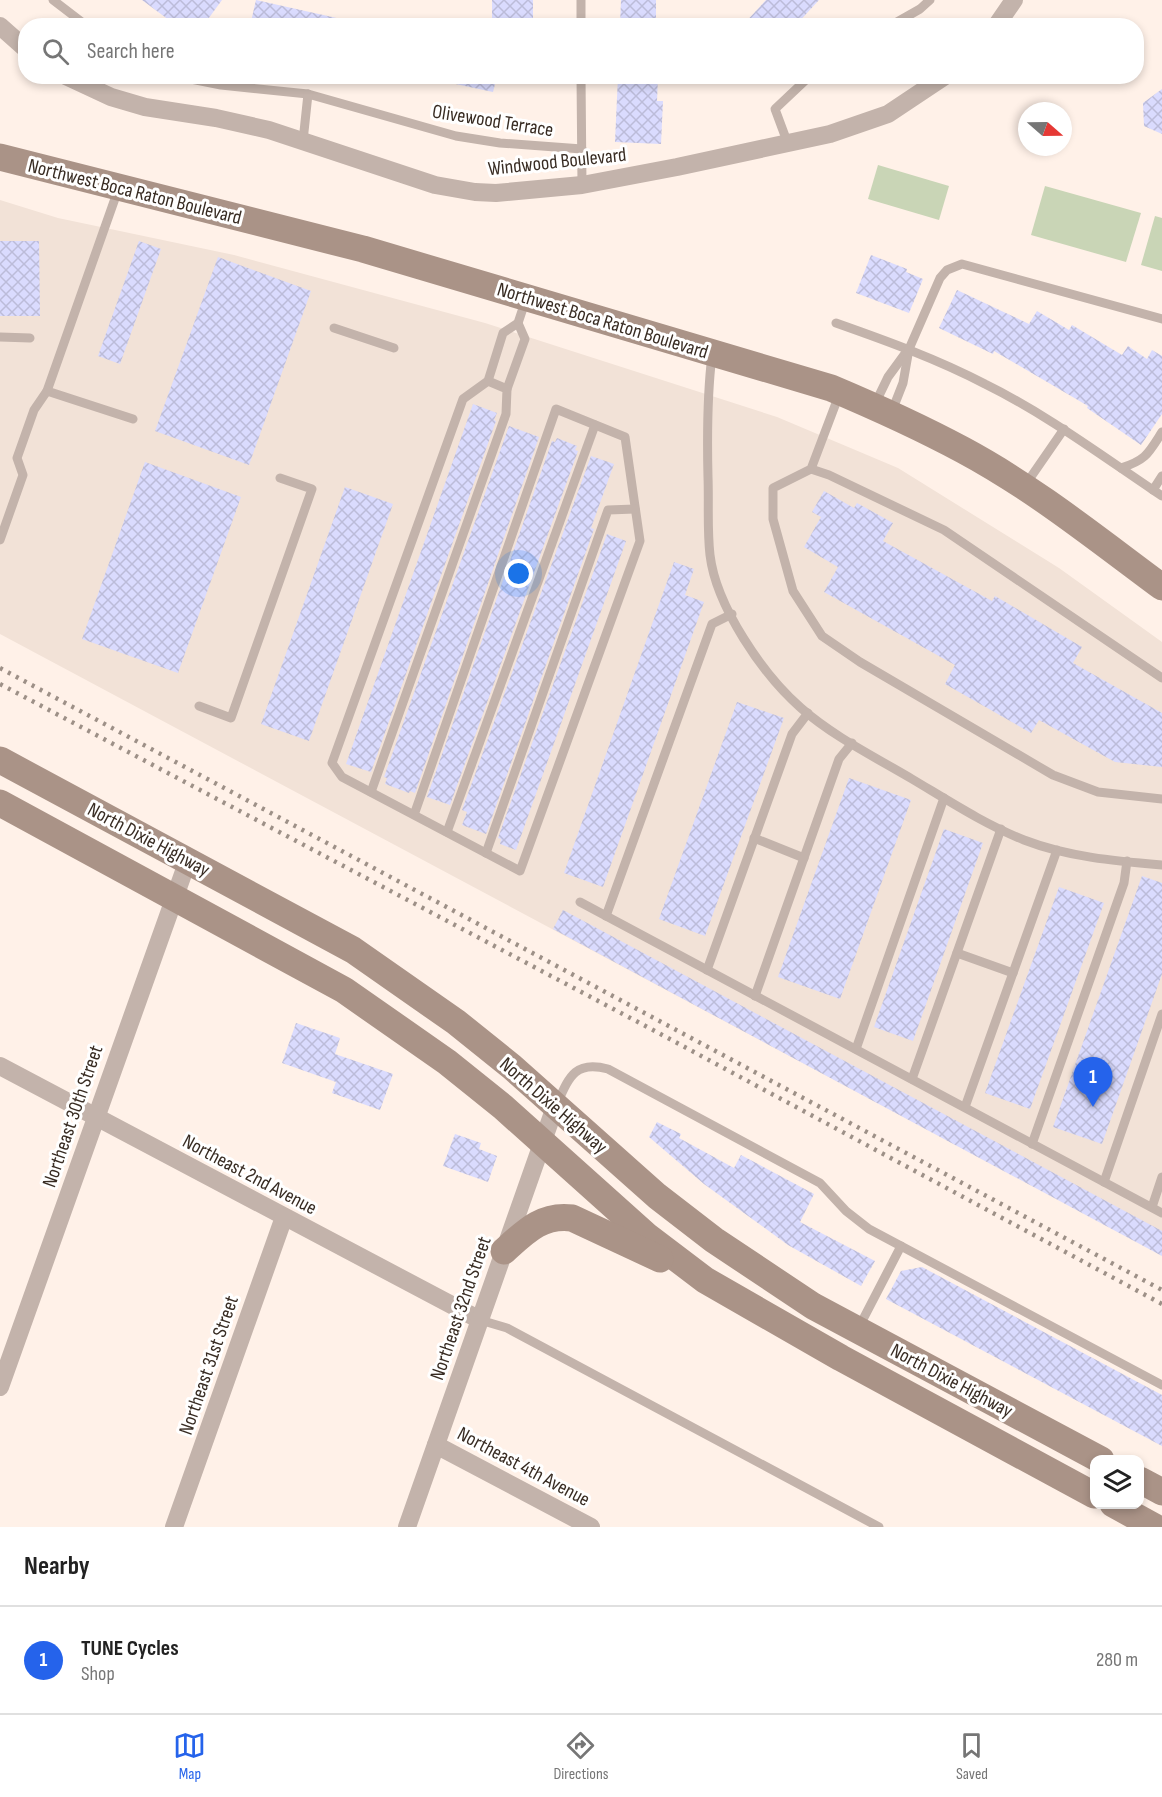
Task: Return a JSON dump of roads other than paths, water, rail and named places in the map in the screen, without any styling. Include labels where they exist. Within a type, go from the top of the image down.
[{"type":"main road","name":"Northwest Boca Raton Boulevard","points":[[0,157],[363,249],[840,392],[883,410],[964,451],[1023,487],[1162,587]]},
{"type":"main road","name":"North Dixie Highway","points":[[0,760],[353,950],[456,1022],[556,1104],[657,1196],[714,1240],[813,1306],[1092,1455]]},
{"type":"main road","name":"North Dixie Highway","points":[[0,803],[344,990],[447,1062],[543,1142],[647,1236],[705,1280],[841,1359],[1090,1492]]},
{"type":"main road","points":[[504,1251],[536,1224],[546,1219],[566,1217],[705,1280]]},
{"type":"main road","points":[[1144,1482],[1162,1492]]},
{"type":"main road","points":[[1122,1509],[1155,1527]]},
{"type":"street","points":[[1002,18],[1014,0]]},
{"type":"street","points":[[0,26],[18,42]]},
{"type":"street","name":"Windwood Boulevard","points":[[86,84],[111,97],[145,107],[216,118],[269,130],[435,185],[455,189],[506,192],[582,185],[830,134],[888,114],[933,84]]},
{"type":"street","name":"Northeast 30th Street","points":[[0,1387],[188,860]]},
{"type":"street","name":"Northeast 2nd Avenue","points":[[0,1066],[480,1320]]},
{"type":"street","name":"Northeast 32nd Street","points":[[407,1527],[556,1104]]},
{"type":"street","name":"Northeast 31st Street","points":[[174,1527],[284,1217]]},
{"type":"street","name":"Northeast 4th Avenue","points":[[436,1445],[591,1527]]},
{"type":"lane","points":[[53,0],[77,18]]},
{"type":"lane","points":[[581,0],[581,18]]},
{"type":"lane","points":[[904,18],[930,0]]},
{"type":"lane","name":"Olivewood Terrace","points":[[216,84],[308,94],[456,136],[500,143],[582,149]]},
{"type":"lane","points":[[581,84],[582,185]]},
{"type":"lane","points":[[788,144],[775,110],[802,84]]},
{"type":"lane","points":[[303,141],[308,94]]},
{"type":"lane","points":[[0,540],[23,476],[17,458],[34,410],[47,391],[118,187]]},
{"type":"lane","points":[[883,410],[888,377],[909,349],[940,278],[947,270],[962,264],[1162,319]]},
{"type":"lane","points":[[414,815],[556,409],[625,437],[640,541],[520,871],[342,777],[332,763],[464,399],[488,381],[503,333],[518,323],[526,297]]},
{"type":"lane","points":[[371,792],[506,414],[507,389],[525,339],[518,323]]},
{"type":"lane","points":[[836,323],[909,349],[987,384],[1064,429],[1162,496]]},
{"type":"lane","points":[[334,328],[393,348]]},
{"type":"lane","points":[[0,337],[30,338]]},
{"type":"lane","points":[[883,410],[903,383],[909,349]]},
{"type":"lane","points":[[712,352],[707,410],[710,556],[717,581],[732,614],[749,647],[771,678],[808,713],[852,743],[1001,830],[1024,840],[1081,856],[1162,865]]},
{"type":"lane","points":[[488,381],[507,389]]},
{"type":"lane","points":[[47,391],[133,418]]},
{"type":"lane","points":[[811,470],[840,392]]},
{"type":"lane","points":[[447,832],[595,425]]},
{"type":"lane","points":[[1023,487],[1064,429]]},
{"type":"lane","points":[[1121,468],[1139,462],[1146,456],[1162,432]]},
{"type":"lane","points":[[1162,678],[944,530],[829,475],[811,470],[773,488],[773,519],[793,591],[822,636],[860,662],[1053,775],[1098,792],[1162,799]]},
{"type":"lane","points":[[1153,490],[1162,476]]},
{"type":"lane","points":[[199,706],[231,718],[312,489],[280,477]]},
{"type":"lane","points":[[486,853],[608,510],[635,509]]},
{"type":"lane","points":[[606,916],[712,624],[732,614]]},
{"type":"lane","points":[[707,970],[792,734],[808,713]]},
{"type":"lane","points":[[755,996],[839,759],[852,743]]},
{"type":"lane","points":[[856,1049],[944,798]]},
{"type":"lane","points":[[912,1079],[1001,830]]},
{"type":"lane","points":[[754,838],[804,858]]},
{"type":"lane","points":[[965,1107],[1057,850]]},
{"type":"lane","points":[[1032,1144],[1124,883],[1127,861]]},
{"type":"lane","points":[[580,903],[1162,1213]]},
{"type":"lane","points":[[957,953],[1013,973]]},
{"type":"lane","points":[[1104,1182],[1162,1014]]},
{"type":"lane","points":[[556,1104],[567,1082],[581,1067],[597,1066],[608,1069],[820,1183],[846,1211],[870,1230],[1162,1385]]},
{"type":"lane","points":[[1152,1207],[1162,1177]]},
{"type":"lane","points":[[858,1329],[902,1246]]},
{"type":"lane","points":[[480,1320],[507,1328],[879,1527]]},
{"type":"railway","points":[[0,668],[1162,1290]]},
{"type":"railway","points":[[0,684],[653,1030],[1162,1304]]},
{"type":"place","name":"TUNE Cycles","points":[[1093,1107]]}]
